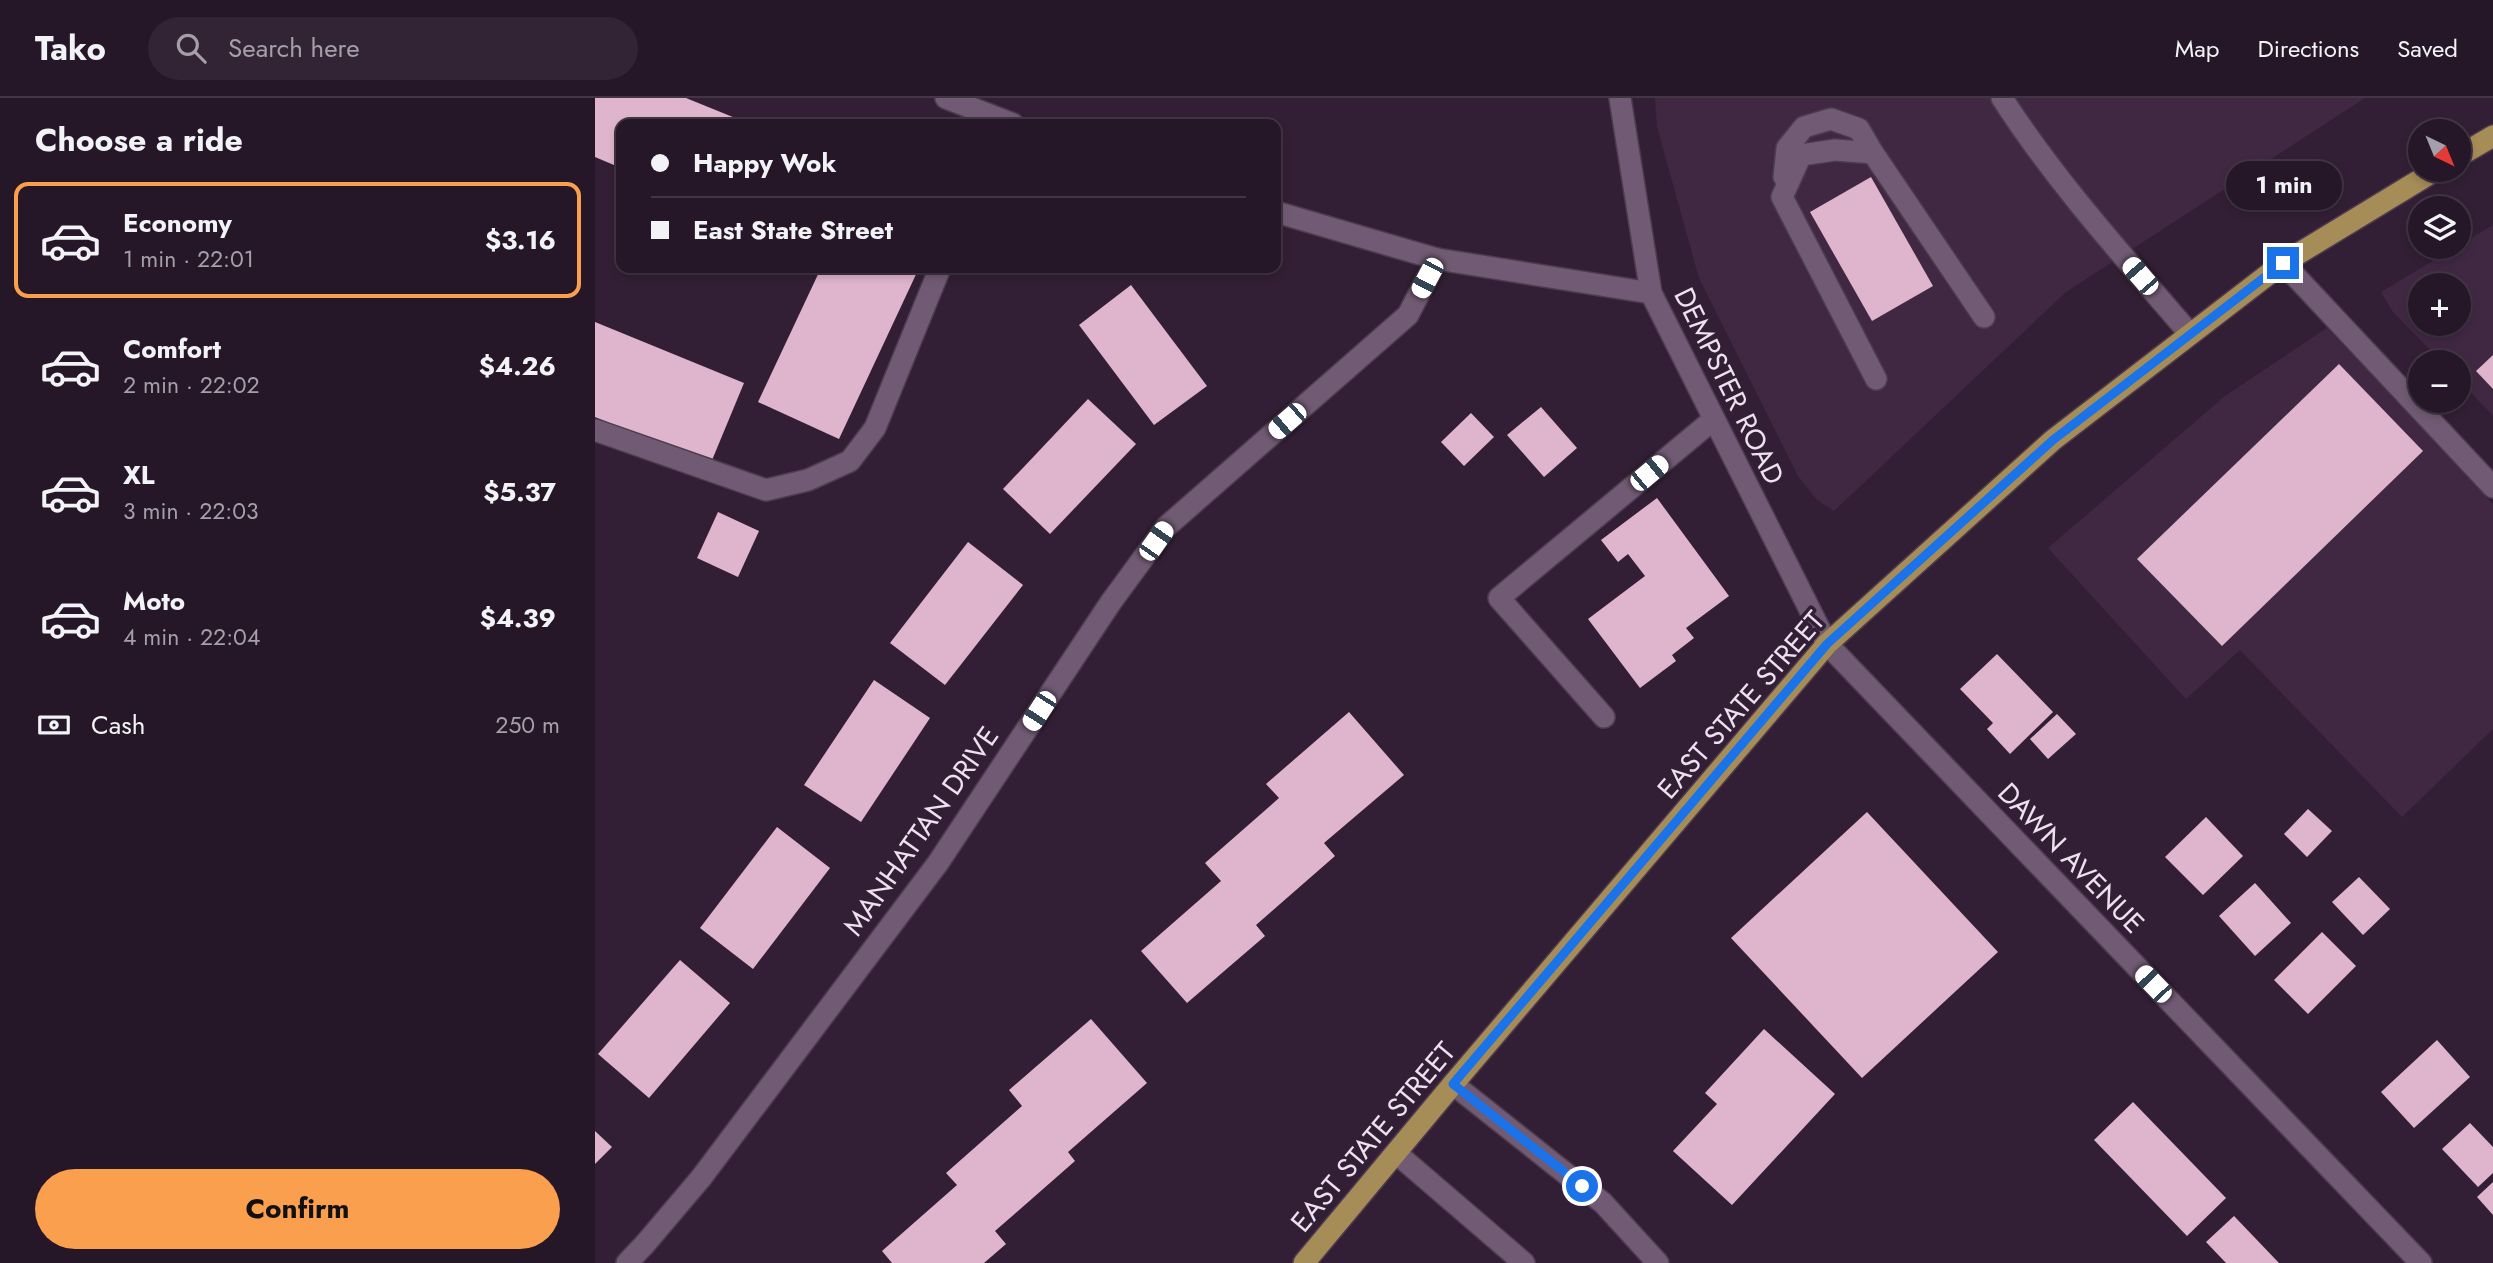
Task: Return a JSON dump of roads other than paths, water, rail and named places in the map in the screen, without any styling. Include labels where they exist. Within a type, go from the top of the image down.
[{"type":"main road","points":[[2471,149],[2493,136]]},
{"type":"main road","name":"EAST STATE STREET","points":[[1304,1263],[1827,644],[2053,440],[2283,263],[2416,182]]},
{"type":"street","points":[[946,98],[1000,119]]},
{"type":"street","name":"DEMPSTER ROAD","points":[[1620,98],[1651,293],[1827,644]]},
{"type":"street","points":[[2002,98],[2032,142],[2123,256],[2190,334]]},
{"type":"street","points":[[1876,379],[1781,197],[1787,148],[1804,127],[1831,119],[1859,129],[1984,317]]},
{"type":"street","points":[[1781,197],[1801,155],[1835,150],[1873,153]]},
{"type":"street","points":[[1281,213],[1437,260],[1651,293]]},
{"type":"street","name":"MANHATTAN DRIVE","points":[[627,1263],[701,1178],[938,863],[1111,602],[1166,527],[1408,315],[1437,260]]},
{"type":"street","points":[[2283,263],[2493,487]]},
{"type":"street","points":[[595,430],[766,489],[808,480],[850,461],[875,428],[938,273]]},
{"type":"street","points":[[1604,717],[1499,598],[1714,419]]},
{"type":"street","name":"DAWN AVENUE","points":[[1827,644],[2421,1263]]},
{"type":"street","points":[[1453,1084],[1603,1203],[1658,1263]]},
{"type":"street","points":[[1396,1153],[1524,1263]]}]
